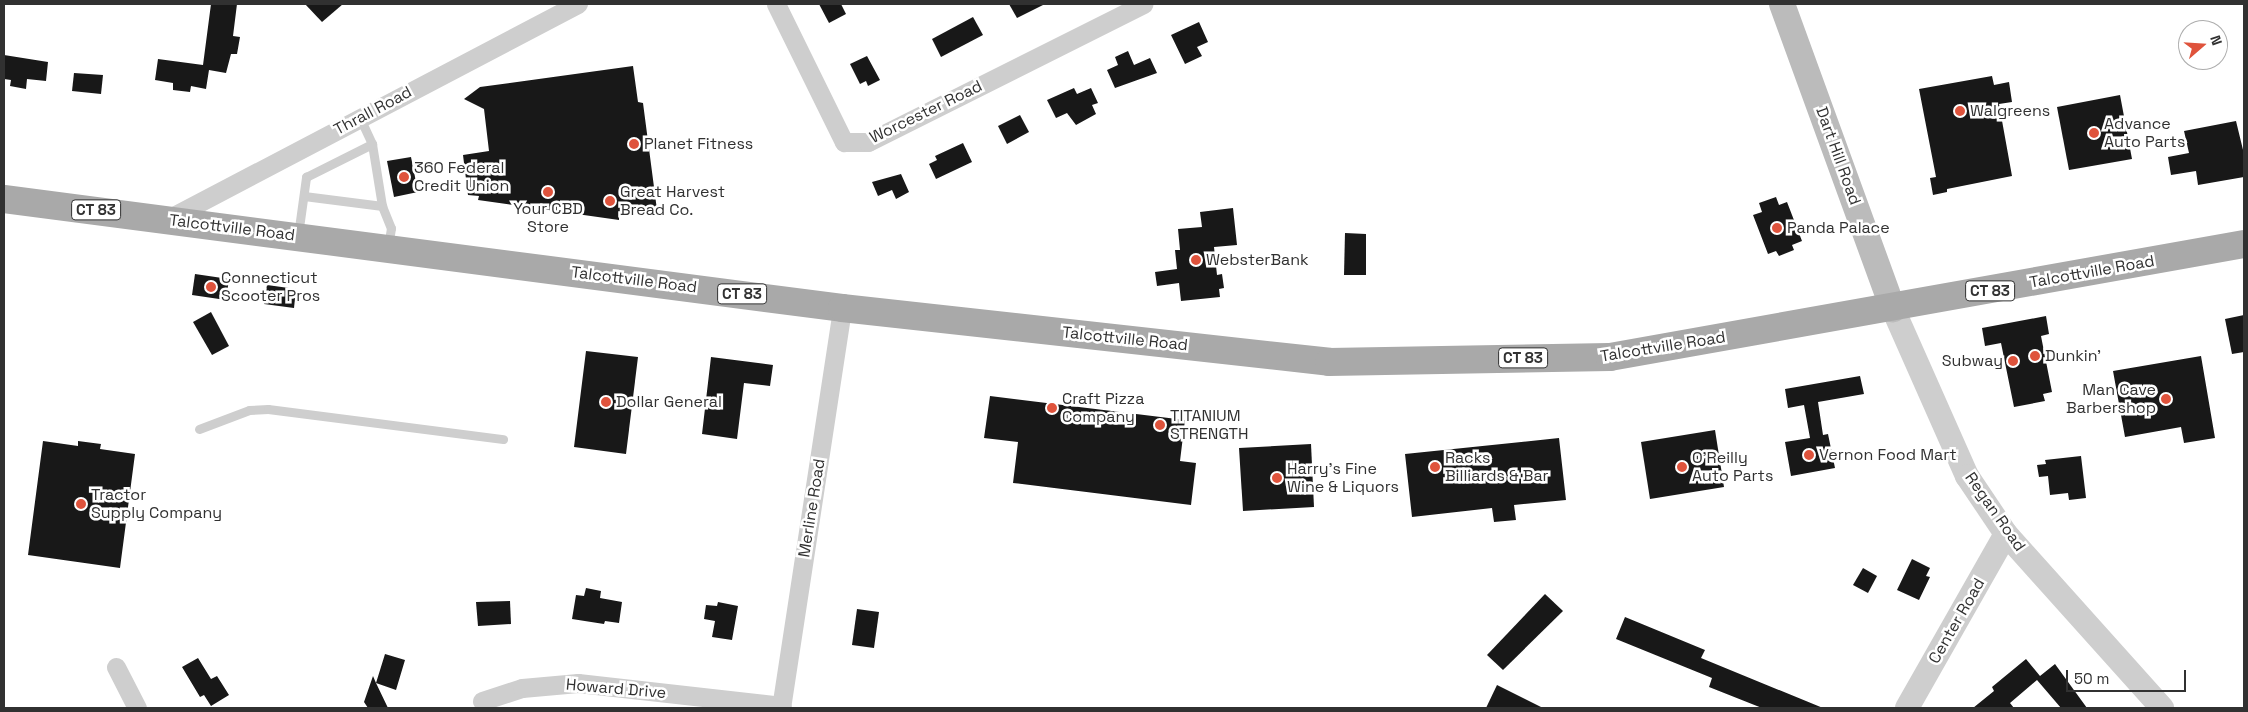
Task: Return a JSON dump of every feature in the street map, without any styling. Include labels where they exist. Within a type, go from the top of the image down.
[{"type":"main road","name":"Dart Hill Road","points":[[1782,4],[1894,309]]},
{"type":"main road","name":"Talcottville Road","points":[[4,199],[842,308],[1329,362],[1610,357],[1894,309],[2244,244]]},
{"type":"street","name":"Thrall Road","points":[[168,219],[578,4]]},
{"type":"street","name":"Worcester Road","points":[[776,4],[844,142],[868,142],[1143,4]]},
{"type":"street","name":"Merline Road","points":[[781,707],[842,308]]},
{"type":"street","name":"Regan Road","points":[[1894,309],[1967,476],[2006,534],[2162,708]]},
{"type":"street","name":"Center Road","points":[[1907,708],[2006,534]]},
{"type":"street","points":[[116,667],[137,708]]},
{"type":"street","name":"Howard Drive","points":[[482,701],[522,688],[578,683],[781,707]]},
{"type":"lane","points":[[360,118],[372,144],[382,206],[391,228],[388,248]]},
{"type":"lane","points":[[298,236],[306,177],[372,144]]},
{"type":"lane","points":[[304,196],[382,206]]},
{"type":"lane","points":[[199,429],[249,410],[268,409],[503,439]]},
{"type":"building","points":[[211,4],[237,4],[233,36],[240,37],[237,54],[231,54],[226,73],[209,70],[206,89],[191,86],[190,92],[173,90],[173,83],[155,80],[158,59],[203,65]]},
{"type":"building","points":[[305,4],[343,4],[322,22]]},
{"type":"building","points":[[819,4],[841,4],[846,14],[829,23]]},
{"type":"building","points":[[1009,4],[1045,4],[1017,18]]},
{"type":"building","points":[[973,17],[983,35],[941,57],[932,39]]},
{"type":"building","points":[[1199,22],[1208,42],[1197,47],[1202,56],[1185,64],[1171,35]]},
{"type":"building","points":[[1128,51],[1134,65],[1150,58],[1157,73],[1115,88],[1107,70],[1118,65],[1115,57]]},
{"type":"building","points":[[4,55],[48,62],[46,81],[27,79],[26,89],[10,86],[11,80],[4,79]]},
{"type":"building","points":[[867,56],[880,80],[868,86],[866,81],[860,84],[850,64]]},
{"type":"building","points":[[633,66],[638,102],[643,103],[657,210],[619,216],[619,220],[478,200],[479,196],[468,195],[463,155],[489,151],[484,109],[464,99],[480,87]]},
{"type":"building","points":[[74,73],[103,75],[101,94],[72,91]]},
{"type":"building","points":[[1992,76],[1994,85],[2009,82],[2012,102],[1999,104],[2012,176],[1947,189],[1947,192],[1933,195],[1930,178],[1936,177],[1919,89]]},
{"type":"building","points":[[1074,88],[1077,94],[1091,88],[1098,103],[1092,105],[1096,114],[1076,125],[1067,113],[1056,118],[1047,100]]},
{"type":"building","name":"Advance Auto Parts","points":[[2120,95],[2132,159],[2069,170],[2057,107]]},
{"type":"building","points":[[1020,115],[1029,132],[1007,144],[998,126]]},
{"type":"building","points":[[2236,121],[2244,154],[2244,177],[2198,185],[2196,171],[2171,175],[2168,157],[2189,153],[2184,131]]},
{"type":"building","points":[[963,143],[972,162],[936,179],[929,164],[937,160],[935,156]]},
{"type":"building","points":[[411,157],[418,192],[394,197],[387,161]]},
{"type":"building","points":[[901,174],[909,192],[896,199],[892,190],[878,196],[872,182]]},
{"type":"building","name":"Panda Palace","points":[[1776,197],[1779,205],[1787,202],[1802,241],[1792,245],[1794,250],[1779,256],[1776,251],[1768,254],[1753,215],[1762,212],[1759,203]]},
{"type":"building","name":"WebsterBank","points":[[1233,208],[1237,245],[1214,247],[1217,275],[1222,274],[1224,288],[1219,289],[1220,297],[1181,301],[1179,283],[1157,286],[1155,272],[1177,269],[1175,250],[1180,250],[1178,229],[1202,227],[1200,212]]},
{"type":"building","points":[[1345,233],[1366,234],[1366,275],[1344,275]]},
{"type":"building","points":[[195,274],[229,279],[226,300],[192,295]]},
{"type":"building","points":[[267,285],[296,289],[294,308],[264,304]]},
{"type":"building","points":[[211,312],[229,346],[212,355],[193,322]]},
{"type":"building","points":[[2244,315],[2244,352],[2232,354],[2225,319]]},
{"type":"building","points":[[2046,316],[2049,334],[2041,336],[2052,392],[2043,394],[2045,401],[2014,407],[2001,343],[1985,346],[1982,328]]},
{"type":"building","name":"Dollar General","points":[[586,351],[638,357],[626,454],[574,447]]},
{"type":"building","points":[[2201,356],[2215,438],[2184,443],[2181,427],[2125,437],[2113,371]]},
{"type":"building","points":[[711,357],[773,365],[770,386],[744,383],[737,439],[702,434]]},
{"type":"building","points":[[1860,376],[1864,394],[1818,402],[1823,435],[1828,434],[1835,468],[1791,476],[1785,442],[1810,438],[1804,405],[1788,408],[1785,389]]},
{"type":"building","points":[[990,396],[1185,420],[1180,461],[1196,463],[1191,505],[1013,483],[1018,442],[984,438]]},
{"type":"building","points":[[1715,430],[1724,487],[1650,499],[1641,442]]},
{"type":"building","points":[[1559,438],[1566,500],[1514,505],[1516,520],[1494,522],[1492,508],[1412,517],[1405,454]]},
{"type":"building","name":"Tractor Supply Company","points":[[43,441],[78,446],[78,441],[101,444],[100,449],[135,454],[120,568],[28,555]]},
{"type":"building","name":"Harry's Fine Wine & Liquors","points":[[1311,444],[1314,507],[1243,511],[1239,448]]},
{"type":"building","points":[[2081,456],[2086,498],[2069,500],[2068,493],[2050,495],[2048,476],[2039,477],[2037,465],[2046,464],[2045,460]]},
{"type":"building","points":[[1912,559],[1930,568],[1926,576],[1930,577],[1919,600],[1897,590]]},
{"type":"building","points":[[1863,568],[1877,576],[1868,593],[1853,585]]},
{"type":"building","points":[[586,588],[601,591],[600,598],[622,602],[619,623],[605,621],[604,624],[572,619],[576,595],[584,596]]},
{"type":"building","points":[[1545,594],[1563,611],[1503,670],[1487,655]]},
{"type":"building","points":[[510,601],[511,624],[478,626],[476,602]]},
{"type":"building","points":[[718,602],[738,606],[732,640],[712,637],[715,621],[704,619],[706,605],[717,606]]},
{"type":"building","points":[[857,609],[879,612],[874,648],[852,645]]},
{"type":"building","points":[[1625,617],[1705,650],[1701,658],[1823,708],[1762,708],[1709,687],[1712,678],[1616,639]]},
{"type":"building","points":[[385,654],[405,660],[396,690],[376,683]]},
{"type":"building","points":[[198,658],[211,679],[217,676],[229,695],[211,706],[204,695],[200,697],[182,667]]},
{"type":"building","points":[[2026,659],[2040,676],[2055,664],[2087,708],[2061,708],[2037,680],[2010,703],[2014,708],[1973,708],[1994,691],[1992,687]]},
{"type":"building","points":[[373,676],[388,708],[368,708],[364,702]]},
{"type":"building","points":[[1497,685],[1543,708],[1486,708]]},
{"type":"place","name":"Walgreens","points":[[1960,111]]},
{"type":"place","name":"Advance Auto Parts","points":[[2094,133]]},
{"type":"place","name":"Planet Fitness","points":[[634,144]]},
{"type":"place","name":"360 Federal Credit Union","points":[[404,177]]},
{"type":"place","name":"Your CBD Store","points":[[548,192]]},
{"type":"place","name":"Great Harvest Bread Co.","points":[[610,201]]},
{"type":"place","name":"Panda Palace","points":[[1777,228]]},
{"type":"place","name":"WebsterBank","points":[[1196,260]]},
{"type":"place","name":"Connecticut Scooter Pros","points":[[211,287]]},
{"type":"place","name":"Dunkin'","points":[[2035,356]]},
{"type":"place","name":"Subway","points":[[2013,361]]},
{"type":"place","name":"Man Cave Barbershop","points":[[2166,399]]},
{"type":"place","name":"Dollar General","points":[[606,402]]},
{"type":"place","name":"Craft Pizza Company","points":[[1052,408]]},
{"type":"place","name":"TITANIUM STRENGTH","points":[[1160,425]]},
{"type":"place","name":"Vernon Food Mart","points":[[1809,455]]},
{"type":"place","name":"Racks Billiards & Bar","points":[[1435,467]]},
{"type":"place","name":"O'Reilly Auto Parts","points":[[1682,467]]},
{"type":"place","name":"Harry's Fine Wine & Liquors","points":[[1277,478]]},
{"type":"place","name":"Tractor Supply Company","points":[[81,504]]}]
